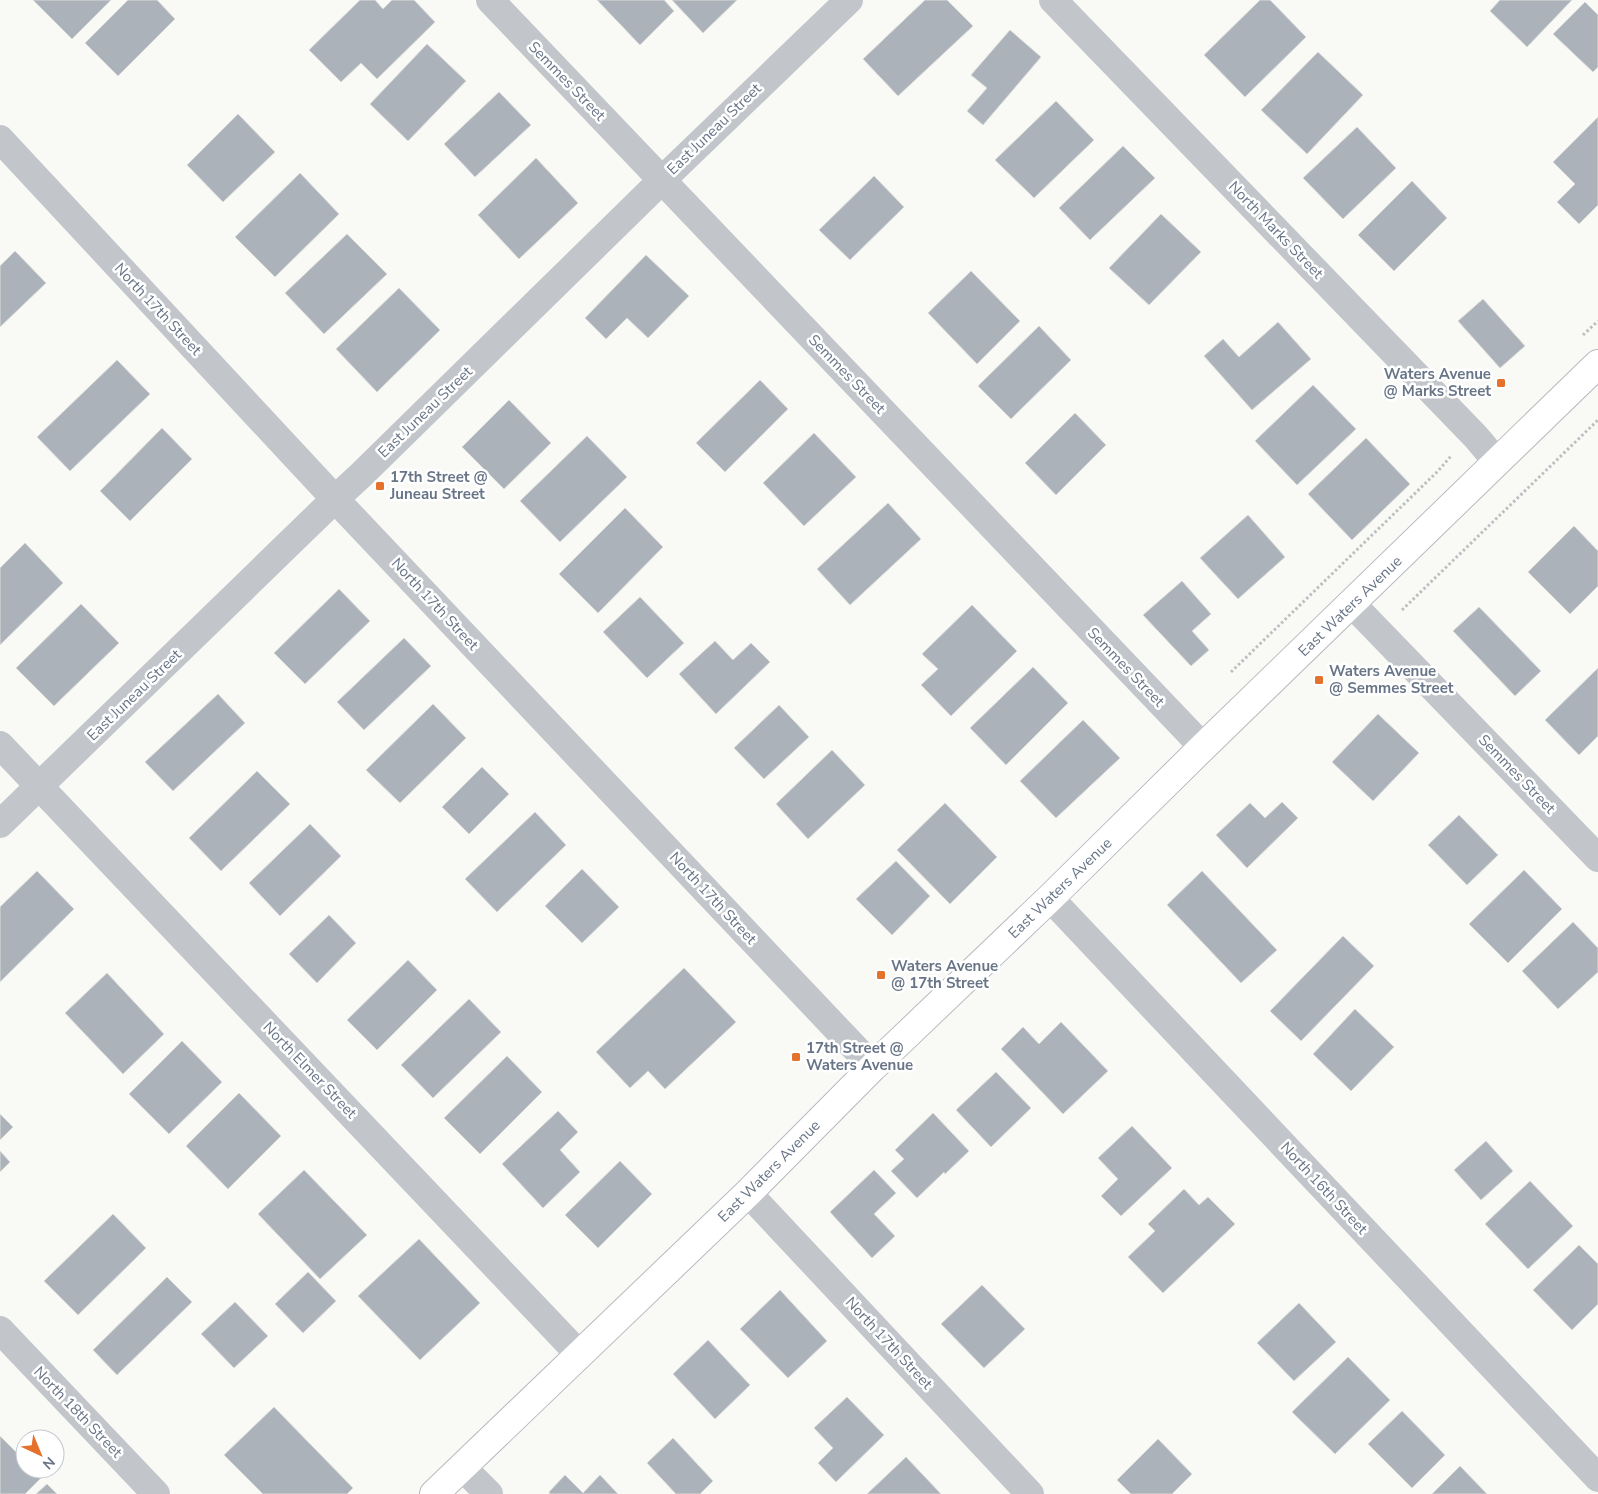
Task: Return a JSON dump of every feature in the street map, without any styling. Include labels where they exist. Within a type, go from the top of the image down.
[{"type":"street","name":"Semmes Street","points":[[490,0],[1204,747]]},
{"type":"street","name":"East Juneau Street","points":[[0,824],[849,0]]},
{"type":"street","name":"North Marks Street","points":[[1053,0],[1497,462]]},
{"type":"street","name":"North 17th Street","points":[[0,139],[335,499],[873,1067]]},
{"type":"street","name":"East Waters Avenue","points":[[434,1494],[748,1193],[873,1067],[1050,898],[1598,364]]},
{"type":"street","name":"Semmes Street","points":[[1352,604],[1598,858]]},
{"type":"street","name":"North Elmer Street","points":[[0,745],[580,1354]]},
{"type":"street","name":"North 16th Street","points":[[1050,898],[1598,1478]]},
{"type":"street","name":"North 17th Street","points":[[748,1193],[1030,1494]]},
{"type":"street","name":"North 18th Street","points":[[0,1330],[156,1494]]},
{"type":"street","points":[[462,1467],[489,1494]]},
{"type":"path","points":[[1402,610],[1598,420]]},
{"type":"path","points":[[1228,675],[1438,471],[1453,454]]},
{"type":"building","points":[[33,0],[111,0],[72,39]]},
{"type":"building","points":[[128,0],[157,0],[175,19],[118,76],[85,43]]},
{"type":"building","points":[[360,0],[375,0],[383,9],[392,0],[414,0],[435,22],[377,79],[361,63],[341,82],[309,50]]},
{"type":"building","points":[[597,0],[664,0],[674,11],[640,45]]},
{"type":"building","points":[[672,0],[737,0],[703,33]]},
{"type":"building","points":[[925,0],[947,0],[973,26],[898,96],[863,59]]},
{"type":"building","points":[[1260,0],[1270,0],[1306,37],[1245,97],[1204,55]]},
{"type":"building","points":[[1500,0],[1572,0],[1527,47],[1490,11]]},
{"type":"building","points":[[1585,2],[1598,15],[1598,67],[1593,72],[1553,34]]},
{"type":"building","points":[[1010,30],[1041,57],[983,125],[967,111],[987,88],[971,75]]},
{"type":"building","points":[[427,44],[466,81],[408,141],[370,104]]},
{"type":"building","points":[[1318,52],[1363,95],[1307,154],[1261,110]]},
{"type":"building","points":[[499,92],[531,125],[475,177],[444,144]]},
{"type":"building","points":[[1056,101],[1094,140],[1034,198],[995,160]]},
{"type":"building","points":[[238,114],[275,152],[223,202],[187,165]]},
{"type":"building","points":[[1598,117],[1598,205],[1579,224],[1557,202],[1575,184],[1553,162]]},
{"type":"building","points":[[1357,127],[1396,168],[1343,219],[1303,178]]},
{"type":"building","points":[[1123,146],[1155,178],[1090,240],[1059,208]]},
{"type":"building","points":[[536,158],[578,203],[519,259],[478,215]]},
{"type":"building","points":[[300,173],[339,214],[275,277],[235,237]]},
{"type":"building","points":[[874,176],[904,207],[850,260],[819,230]]},
{"type":"building","points":[[1412,181],[1447,218],[1394,271],[1358,235]]},
{"type":"building","points":[[1161,214],[1201,252],[1149,305],[1109,268]]},
{"type":"building","points":[[347,234],[387,274],[324,334],[285,293]]},
{"type":"building","points":[[15,251],[46,283],[0,327],[0,266]]},
{"type":"building","points":[[646,255],[689,296],[648,338],[627,318],[606,339],[585,318]]},
{"type":"building","points":[[971,271],[1020,321],[977,364],[928,313]]},
{"type":"building","points":[[399,288],[440,330],[377,392],[336,349]]},
{"type":"building","points":[[1483,299],[1525,346],[1500,368],[1458,321]]},
{"type":"building","points":[[1278,322],[1311,359],[1252,410],[1204,356],[1223,339],[1239,357]]},
{"type":"building","points":[[1039,326],[1071,360],[1011,419],[978,386]]},
{"type":"building","points":[[117,360],[150,394],[70,471],[37,437]]},
{"type":"building","points":[[760,380],[788,409],[725,472],[696,443]]},
{"type":"building","points":[[1313,385],[1356,429],[1297,485],[1255,441]]},
{"type":"building","points":[[509,400],[551,443],[504,489],[462,447]]},
{"type":"building","points":[[1075,413],[1106,445],[1056,495],[1025,463]]},
{"type":"building","points":[[162,428],[192,459],[130,521],[100,491]]},
{"type":"building","points":[[814,433],[856,477],[804,526],[763,483]]},
{"type":"building","points":[[587,436],[627,477],[560,542],[520,501]]},
{"type":"building","points":[[1366,438],[1410,484],[1352,540],[1308,494]]},
{"type":"building","points":[[888,503],[921,539],[850,605],[817,569]]},
{"type":"building","points":[[625,508],[663,547],[598,613],[559,574]]},
{"type":"building","points":[[1248,515],[1285,557],[1238,599],[1200,558]]},
{"type":"building","points":[[1574,526],[1598,551],[1598,586],[1570,614],[1528,572]]},
{"type":"building","points":[[25,543],[63,583],[0,645],[0,568]]},
{"type":"building","points":[[1182,581],[1211,614],[1192,631],[1209,650],[1191,666],[1143,615]]},
{"type":"building","points":[[339,589],[370,621],[305,684],[274,653]]},
{"type":"building","points":[[640,597],[684,643],[647,678],[603,632]]},
{"type":"building","points":[[81,604],[119,643],[54,706],[16,668]]},
{"type":"building","points":[[972,605],[1017,651],[951,716],[921,685],[938,669],[922,654]]},
{"type":"building","points":[[1479,607],[1541,671],[1515,696],[1453,631]]},
{"type":"building","points":[[404,638],[431,666],[364,730],[337,702]]},
{"type":"building","points":[[715,641],[733,660],[751,643],[770,662],[716,714],[679,674]]},
{"type":"building","points":[[1033,667],[1068,703],[1006,765],[970,728]]},
{"type":"building","points":[[1598,668],[1598,736],[1579,755],[1545,720]]},
{"type":"building","points":[[218,694],[245,723],[173,791],[145,762]]},
{"type":"building","points":[[433,704],[466,738],[400,803],[366,770]]},
{"type":"building","points":[[779,705],[809,737],[764,779],[734,748]]},
{"type":"building","points":[[1378,714],[1419,753],[1373,801],[1332,762]]},
{"type":"building","points":[[1083,720],[1120,758],[1056,818],[1020,781]]},
{"type":"building","points":[[832,750],[865,785],[808,839],[776,804]]},
{"type":"building","points":[[482,767],[509,794],[469,834],[442,807]]},
{"type":"building","points":[[257,771],[290,804],[221,871],[189,838]]},
{"type":"building","points":[[1282,802],[1298,818],[1247,868],[1216,835],[1250,803],[1265,818]]},
{"type":"building","points":[[945,803],[997,857],[950,904],[897,850]]},
{"type":"building","points":[[535,812],[566,845],[497,912],[465,879]]},
{"type":"building","points":[[1459,815],[1498,855],[1467,885],[1428,845]]},
{"type":"building","points":[[310,824],[341,856],[280,916],[249,883]]},
{"type":"building","points":[[896,861],[930,896],[892,935],[856,899]]},
{"type":"building","points":[[582,869],[619,907],[582,943],[545,906]]},
{"type":"building","points":[[1524,870],[1562,909],[1508,963],[1469,924]]},
{"type":"building","points":[[37,871],[74,909],[0,982],[0,907]]},
{"type":"building","points":[[1202,871],[1277,950],[1241,983],[1167,905]]},
{"type":"building","points":[[329,915],[356,943],[317,983],[289,954]]},
{"type":"building","points":[[1573,922],[1598,948],[1598,972],[1558,1009],[1522,971]]},
{"type":"building","points":[[1343,936],[1374,966],[1301,1041],[1270,1011]]},
{"type":"building","points":[[408,960],[437,990],[377,1050],[347,1020]]},
{"type":"building","points":[[684,968],[736,1022],[665,1089],[648,1071],[630,1088],[596,1052]]},
{"type":"building","points":[[107,973],[164,1034],[123,1074],[65,1013]]},
{"type":"building","points":[[469,999],[501,1032],[433,1098],[401,1065]]},
{"type":"building","points":[[1355,1009],[1394,1047],[1351,1091],[1313,1054]]},
{"type":"building","points":[[1061,1022],[1108,1071],[1063,1114],[1001,1049],[1023,1027],[1039,1044]]},
{"type":"building","points":[[182,1041],[222,1082],[169,1134],[129,1094]]},
{"type":"building","points":[[507,1056],[542,1092],[480,1154],[444,1118]]},
{"type":"building","points":[[996,1072],[1031,1108],[991,1147],[956,1110]]},
{"type":"building","points":[[239,1093],[281,1136],[228,1189],[186,1146]]},
{"type":"building","points":[[558,1111],[578,1132],[560,1150],[580,1172],[543,1208],[502,1164]]},
{"type":"building","points":[[933,1113],[969,1151],[917,1198],[891,1171],[904,1159],[895,1150]]},
{"type":"building","points":[[0,1114],[13,1127],[0,1140]]},
{"type":"building","points":[[1132,1126],[1172,1168],[1121,1216],[1101,1196],[1118,1179],[1098,1158]]},
{"type":"building","points":[[1486,1141],[1513,1171],[1481,1200],[1454,1170]]},
{"type":"building","points":[[0,1151],[10,1162],[0,1172]]},
{"type":"building","points":[[620,1161],[652,1194],[598,1248],[565,1215]]},
{"type":"building","points":[[304,1170],[367,1235],[320,1279],[258,1214]]},
{"type":"building","points":[[874,1170],[896,1193],[874,1214],[895,1236],[872,1258],[830,1212]]},
{"type":"building","points":[[1530,1181],[1573,1226],[1528,1269],[1485,1224]]},
{"type":"building","points":[[1184,1189],[1199,1205],[1208,1197],[1235,1224],[1163,1293],[1128,1257],[1155,1231],[1148,1224]]},
{"type":"building","points":[[113,1214],[146,1248],[78,1315],[44,1281]]},
{"type":"building","points":[[419,1239],[480,1303],[420,1360],[358,1296]]},
{"type":"building","points":[[1579,1245],[1598,1264],[1598,1304],[1572,1330],[1533,1290]]},
{"type":"building","points":[[308,1272],[336,1301],[303,1333],[275,1304]]},
{"type":"building","points":[[167,1277],[192,1302],[117,1375],[93,1350]]},
{"type":"building","points":[[982,1285],[1025,1329],[984,1368],[941,1324]]},
{"type":"building","points":[[780,1290],[827,1341],[788,1378],[740,1329]]},
{"type":"building","points":[[235,1302],[268,1336],[234,1368],[201,1334]]},
{"type":"building","points":[[1299,1303],[1336,1342],[1294,1381],[1257,1343]]},
{"type":"building","points":[[708,1340],[750,1385],[715,1419],[673,1374]]},
{"type":"building","points":[[1348,1357],[1390,1400],[1335,1454],[1292,1412]]},
{"type":"building","points":[[847,1397],[884,1435],[836,1482],[818,1463],[833,1448],[814,1428]]},
{"type":"building","points":[[274,1407],[353,1488],[347,1494],[263,1494],[224,1455]]},
{"type":"building","points":[[1402,1411],[1445,1455],[1412,1488],[1368,1444]]},
{"type":"building","points":[[0,1436],[15,1451],[15,1479],[40,1479],[25,1494],[0,1494]]},
{"type":"building","points":[[673,1438],[713,1481],[700,1494],[676,1494],[647,1463]]},
{"type":"building","points":[[1158,1439],[1192,1474],[1172,1494],[1131,1494],[1117,1480]]},
{"type":"building","points":[[906,1457],[941,1494],[867,1494]]},
{"type":"building","points":[[1460,1466],[1487,1494],[1432,1494]]},
{"type":"building","points":[[565,1475],[583,1493],[600,1475],[618,1494],[550,1494],[549,1492]]},
{"type":"building","points":[[47,1484],[57,1494],[36,1494]]},
{"type":"place","name":"Waters Avenue @ Marks Street","points":[[1501,383]]},
{"type":"place","name":"17th Street @ Juneau Street","points":[[380,486]]},
{"type":"place","name":"Waters Avenue @ Semmes Street","points":[[1319,680]]},
{"type":"place","name":"Waters Avenue @ 17th Street","points":[[881,975]]},
{"type":"place","name":"17th Street @ Waters Avenue","points":[[796,1057]]}]
